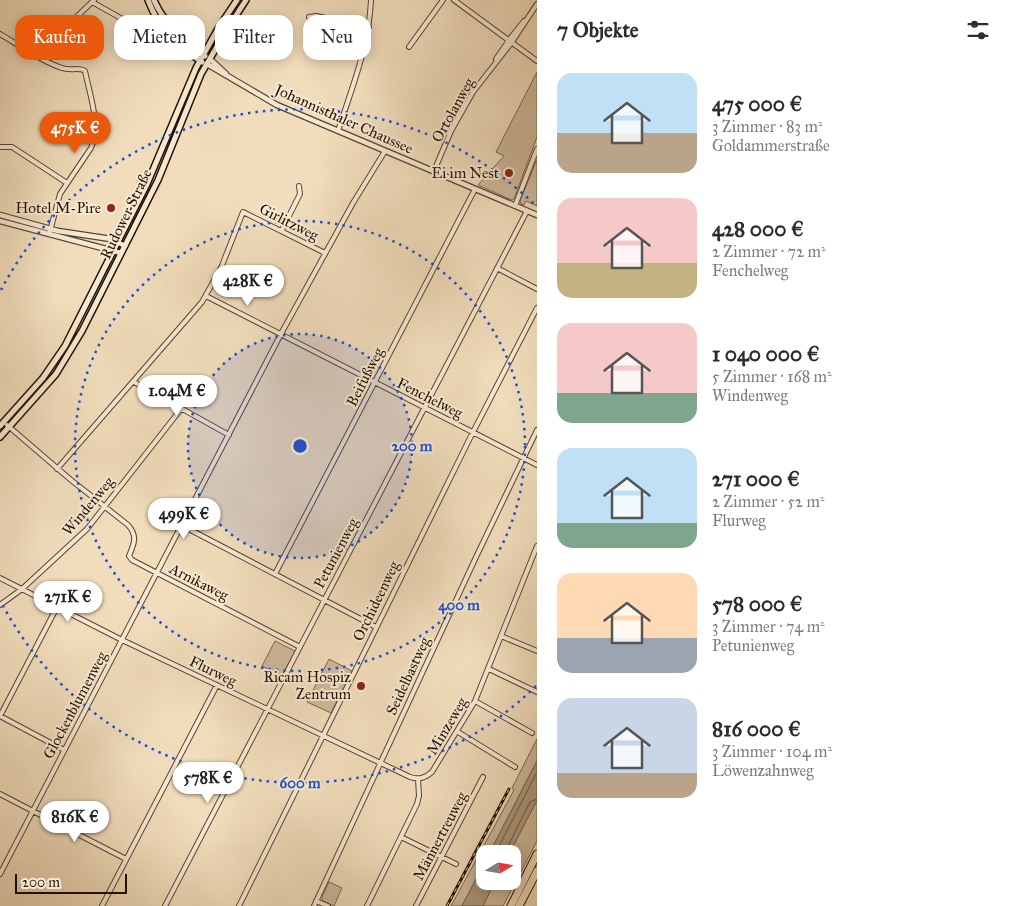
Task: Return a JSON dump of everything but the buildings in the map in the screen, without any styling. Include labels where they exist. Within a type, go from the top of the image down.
[{"type":"highway","points":[[510,906],[537,854]]},
{"type":"highway","points":[[519,906],[537,871]]},
{"type":"main road","name":"Johannisthaler Chaussee","points":[[148,0],[154,15]]},
{"type":"main road","name":"Johannisthaler Chaussee","points":[[154,0],[162,15]]},
{"type":"main road","name":"Rudower Straße","points":[[227,15],[237,0]]},
{"type":"main road","name":"Rudower Straße","points":[[236,15],[246,0]]},
{"type":"main road","name":"Rudower Straße","points":[[205,52],[215,34]]},
{"type":"main road","name":"Rudower Straße","points":[[0,437],[56,374],[71,350],[167,160],[195,88],[215,50]]},
{"type":"main road","name":"Johannisthaler Chaussee","points":[[205,56],[208,62]]},
{"type":"main road","name":"Johannisthaler Chaussee","points":[[200,60],[208,62]]},
{"type":"main road","name":"Rudower Straße","points":[[2,424],[43,378],[65,346],[160,157],[200,60]]},
{"type":"main road","points":[[160,157],[167,160]]},
{"type":"main road","points":[[128,223],[135,226]]},
{"type":"main road","points":[[100,277],[107,281]]},
{"type":"main road","points":[[65,346],[71,350]]},
{"type":"street","points":[[370,15],[371,0]]},
{"type":"street","points":[[409,47],[444,0]]},
{"type":"street","points":[[454,0],[537,61]]},
{"type":"street","points":[[79,15],[93,1],[117,15]]},
{"type":"street","name":"Ortolanweg","points":[[434,172],[464,107],[473,92],[495,62],[497,56],[537,4]]},
{"type":"street","points":[[0,34],[15,43]]},
{"type":"street","points":[[46,60],[62,68],[83,69],[96,131],[91,148],[67,183],[58,200],[50,232]]},
{"type":"street","points":[[338,131],[361,60]]},
{"type":"street","name":"Johannisthaler Chaussee","points":[[208,62],[277,106],[537,215]]},
{"type":"street","points":[[0,147],[12,147],[67,183]]},
{"type":"street","points":[[515,206],[537,148]]},
{"type":"street","name":"Glockenblumenweg","points":[[0,874],[325,252],[385,151]]},
{"type":"street","points":[[282,230],[300,194],[299,186]]},
{"type":"street","name":"Beifußweg","points":[[275,574],[476,189]]},
{"type":"street","name":"Petunienweg","points":[[165,906],[527,211]]},
{"type":"street","name":"Girlitzweg","points":[[206,296],[221,268],[242,213],[245,212],[325,252]]},
{"type":"street","points":[[0,215],[121,253]]},
{"type":"street","points":[[0,221],[50,232],[111,239],[125,246]]},
{"type":"street","points":[[497,268],[537,288]]},
{"type":"street","points":[[57,469],[134,382],[206,296]]},
{"type":"street","name":"Fenchelweg","points":[[206,296],[537,465]]},
{"type":"street","name":"Orchideenweg","points":[[238,906],[473,432],[537,308]]},
{"type":"street","points":[[134,382],[229,434]]},
{"type":"street","name":"Windenweg","points":[[0,605],[22,589],[87,529],[181,408]]},
{"type":"street","name":"Arnikaweg","points":[[2,424],[10,427],[57,469],[128,525],[132,530],[135,542],[130,559],[300,647]]},
{"type":"street","name":"Seidelbastweg","points":[[314,906],[522,458],[537,430]]},
{"type":"street","points":[[181,525],[376,627]]},
{"type":"street","name":"Minzeweg","points":[[418,779],[432,772],[458,732],[475,701],[537,546]]},
{"type":"street","name":"Flurweg","points":[[0,578],[122,640],[380,763],[418,779]]},
{"type":"street","points":[[57,607],[0,716],[64,750]]},
{"type":"street","points":[[501,636],[537,651]]},
{"type":"street","points":[[488,669],[537,692]]},
{"type":"street","points":[[102,906],[217,685]]},
{"type":"street","points":[[475,701],[532,733]]},
{"type":"street","points":[[458,732],[515,767]]},
{"type":"street","name":"Männertreuweg","points":[[416,906],[483,777]]},
{"type":"street","points":[[367,906],[418,802],[418,779]]},
{"type":"street","points":[[0,794],[126,859]]},
{"type":"street","points":[[401,837],[456,864]]},
{"type":"street","points":[[316,901],[328,906]]},
{"type":"shaded area","points":[[537,72],[537,137],[512,200],[478,185],[504,156],[496,152]]},
{"type":"shaded area","points":[[537,159],[537,206],[526,201],[524,205],[520,201]]},
{"type":"shaded area","points":[[65,351],[67,352],[46,382],[9,422],[44,380]]},
{"type":"shaded area","points":[[275,641],[295,651],[282,676],[262,666]]},
{"type":"shaded area","points":[[329,659],[352,671],[331,713],[307,702]]},
{"type":"shaded area","points":[[537,739],[537,761],[494,845],[484,845],[514,790],[512,788]]},
{"type":"shaded area","points":[[537,800],[537,841],[521,872],[521,845],[514,845]]},
{"type":"shaded area","points":[[476,860],[476,879],[462,906],[451,906]]},
{"type":"shaded area","points":[[329,882],[342,888],[334,906],[323,901],[322,897]]},
{"type":"shaded area","points":[[491,890],[511,890],[503,906],[483,906]]},
{"type":"water","points":[[537,761],[537,800],[514,845],[494,845]]},
{"type":"water","points":[[476,879],[476,890],[491,890],[483,906],[462,906]]},
{"type":"railway","points":[[447,906],[509,789]]},
{"type":"place","name":"Ei im Nest","points":[[509,173]]},
{"type":"place","name":"Hotel M-Pire","points":[[111,208]]},
{"type":"place","name":"Ricam Hospiz Zentrum","points":[[361,686]]}]
